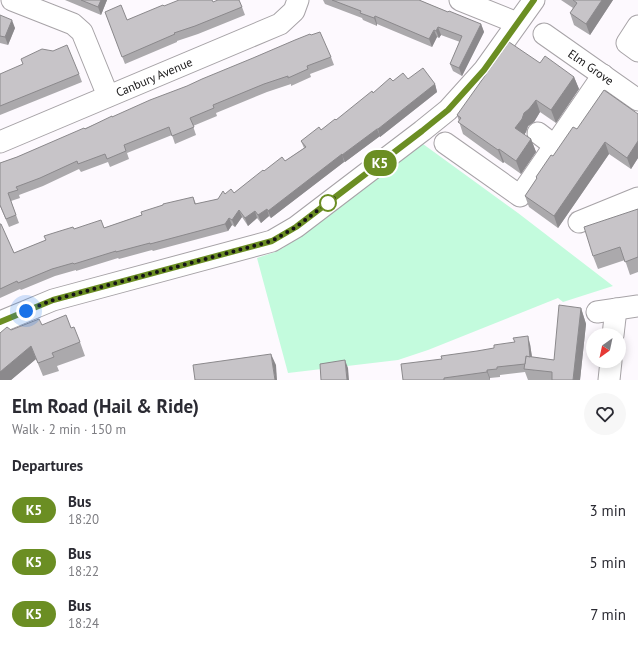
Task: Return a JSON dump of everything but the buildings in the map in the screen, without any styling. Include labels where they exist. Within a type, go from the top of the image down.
[{"type":"street","points":[[12,0],[73,24],[82,32],[108,96]]},
{"type":"street","name":"Canbury Avenue","points":[[0,142],[280,24],[294,11],[298,0]]},
{"type":"street","points":[[460,0],[518,23]]},
{"type":"street","points":[[0,322],[53,300],[272,241],[296,227],[448,110],[484,70],[534,0]]},
{"type":"street","points":[[638,26],[627,43],[638,51]]},
{"type":"street","name":"Elm Grove","points":[[544,34],[638,100]]},
{"type":"street","points":[[445,143],[520,196],[603,75]]},
{"type":"street","points":[[538,133],[555,146]]},
{"type":"street","points":[[579,222],[638,198]]},
{"type":"street","points":[[611,328],[606,311],[638,306]]},
{"type":"street","points":[[609,380],[610,368]]},
{"type":"green space","points":[[423,144],[518,213],[613,286],[563,302],[558,298],[428,350],[398,360],[288,373],[257,258],[283,248]]},
{"type":"bus line","name":"K5","points":[[0,322],[53,300],[272,241],[296,227],[448,110],[484,70],[534,0]]},
{"type":"route","points":[[26,311],[53,300],[272,241],[296,227],[334,198],[328,203]]}]
